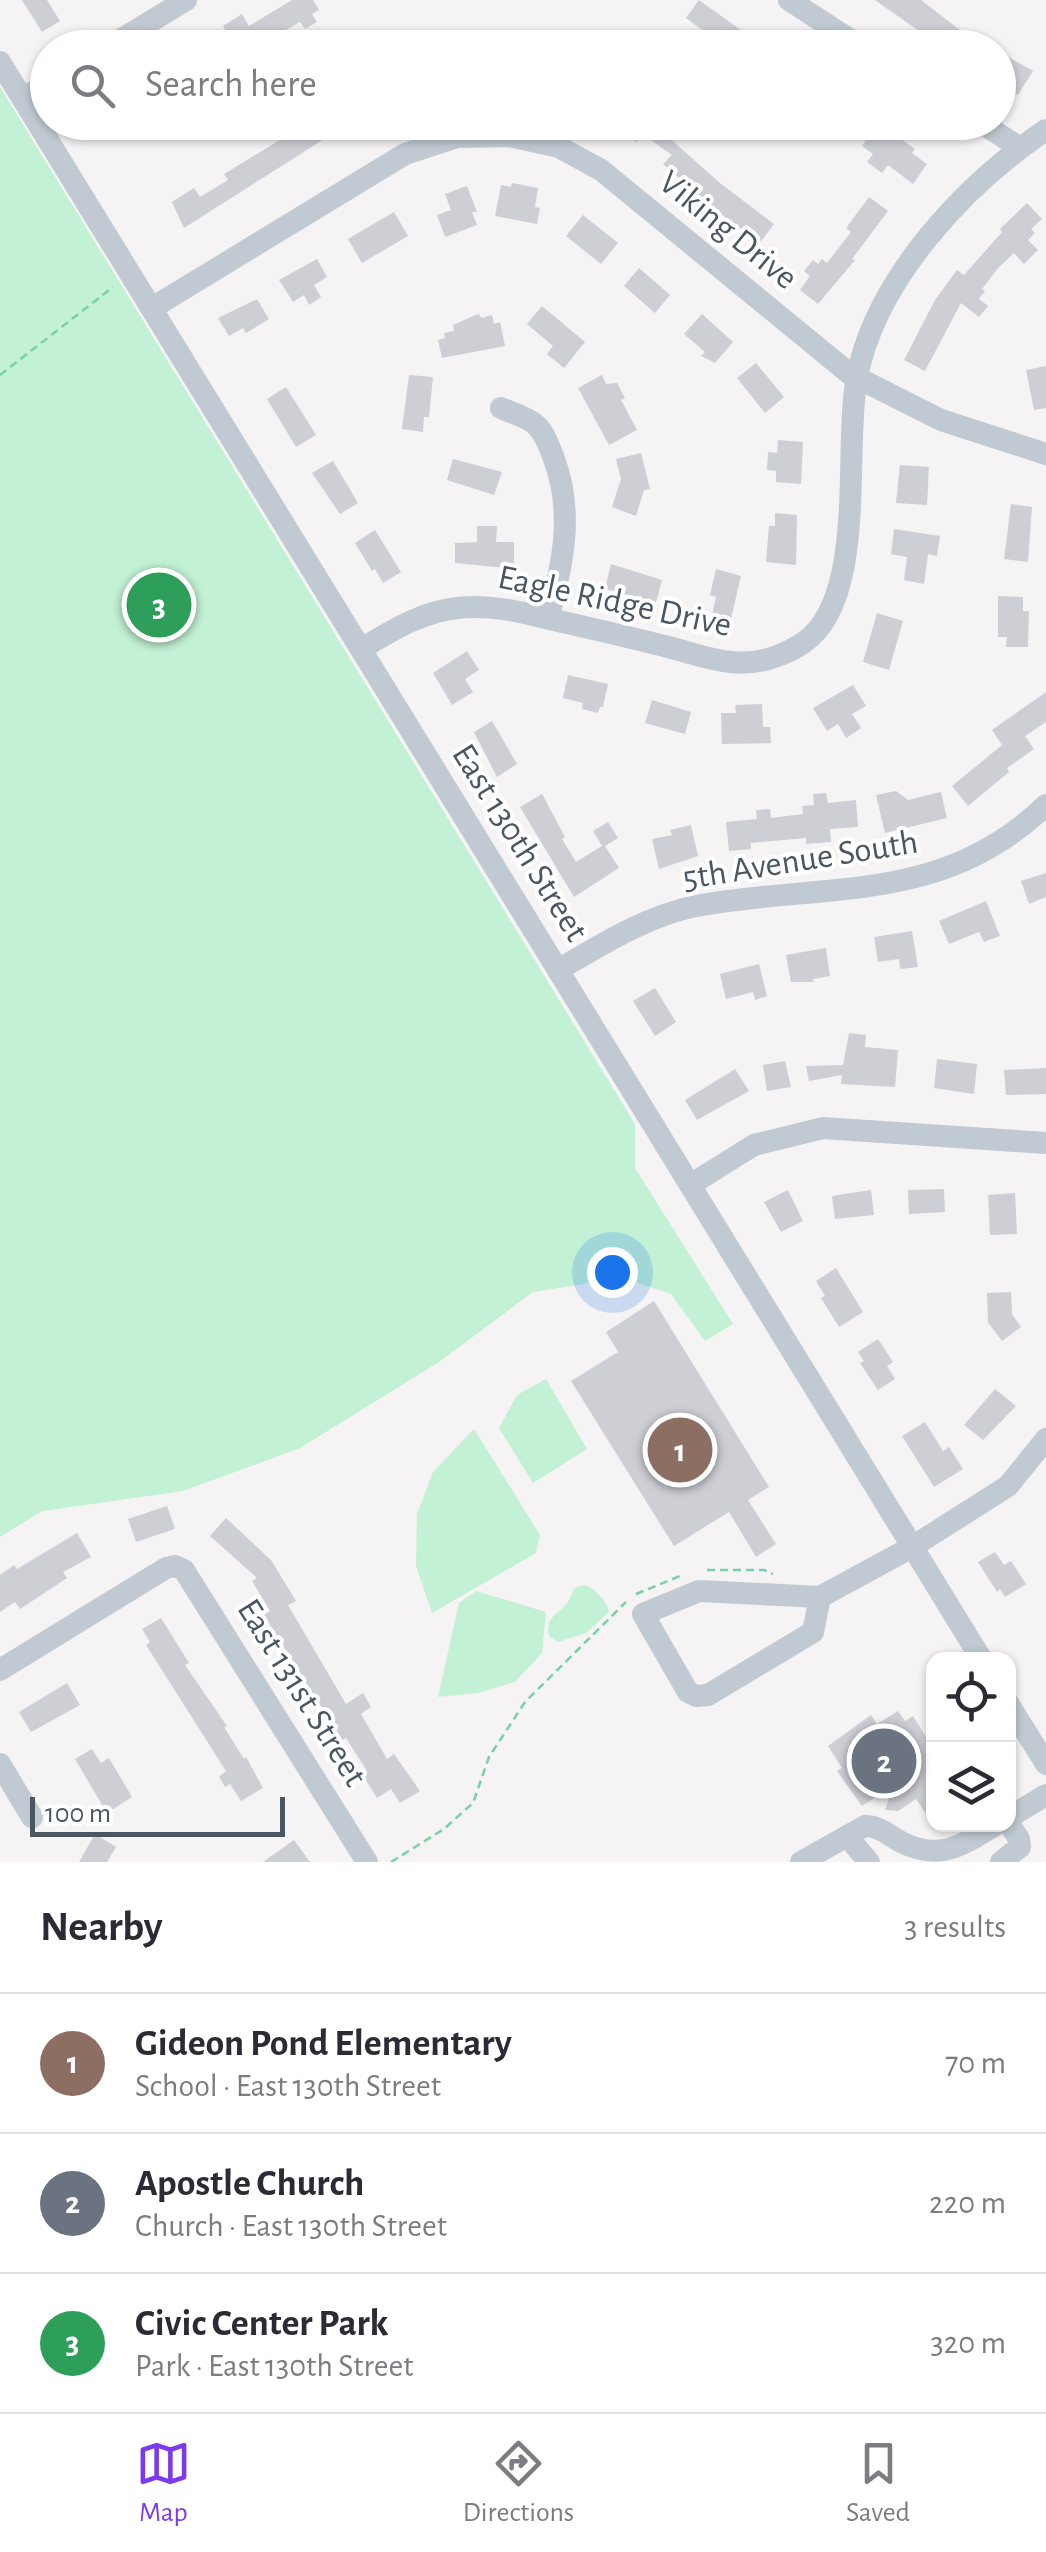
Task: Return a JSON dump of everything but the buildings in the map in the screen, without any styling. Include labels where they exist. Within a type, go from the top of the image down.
[{"type":"street","points":[[137,30],[186,0]]},
{"type":"street","points":[[788,0],[835,30]]},
{"type":"street","name":"East 130th Street","points":[[0,62],[30,109]]},
{"type":"street","points":[[23,98],[30,94]]},
{"type":"street","name":"Eagle Ridge Drive","points":[[361,650],[404,624],[455,608],[483,606],[734,663],[772,659],[805,642],[829,616],[842,582],[856,377],[879,312],[918,250],[965,196],[1046,130]]},
{"type":"street","name":"East 130th Street","points":[[49,140],[977,1652]]},
{"type":"street","name":"Viking Drive","points":[[152,308],[404,154],[450,140]]},
{"type":"street","name":"Viking Drive","points":[[525,140],[558,148],[601,170],[856,377],[941,420],[1046,454]]},
{"type":"street","points":[[1008,140],[1020,148]]},
{"type":"street","points":[[501,408],[535,424],[549,445],[559,472],[566,520],[565,545],[548,618]]},
{"type":"street","name":"5th Avenue South","points":[[558,970],[623,932],[693,906],[888,885],[936,874],[992,848],[1046,805]]},
{"type":"street","points":[[690,1185],[754,1145],[823,1128],[1046,1143]]},
{"type":"street","points":[[820,1596],[813,1632],[708,1696],[688,1692],[643,1614],[699,1590],[820,1596],[912,1547],[1008,1486],[1046,1440]]},
{"type":"street","name":"East 131st Street","points":[[0,1670],[174,1566],[192,1578],[367,1862]]},
{"type":"street","points":[[1016,1716],[1046,1764]]},
{"type":"street","points":[[0,1764],[32,1816]]},
{"type":"street","points":[[1016,1815],[1046,1796]]},
{"type":"street","points":[[801,1862],[871,1825],[908,1846],[938,1854],[960,1847],[984,1832]]},
{"type":"street","points":[[1001,1862],[1020,1847],[1015,1832]]},
{"type":"street","points":[[847,1836],[869,1862]]},
{"type":"path","points":[[0,376],[131,274]]},
{"type":"path","points":[[391,1862],[444,1829],[473,1803],[489,1757],[525,1702],[613,1614]]},
{"type":"green space","points":[[0,87],[635,1124],[635,1168],[733,1324],[705,1341],[671,1294],[622,1278],[533,1292],[439,1362],[300,1448],[183,1491],[42,1511],[0,1537]]},
{"type":"green space","points":[[546,1379],[587,1449],[533,1483],[499,1428],[517,1395]]},
{"type":"green space","points":[[474,1429],[540,1535],[536,1553],[432,1613],[416,1566],[417,1514],[433,1472]]},
{"type":"green space","points":[[585,1585],[600,1596],[609,1612],[586,1633],[558,1642],[550,1637],[548,1625],[576,1587]]},
{"type":"green space","points":[[476,1591],[546,1612],[542,1653],[515,1682],[478,1693],[438,1697],[459,1603]]},
{"type":"place","name":"Civic Center Park","points":[[159,605]]},
{"type":"place","name":"Gideon Pond Elementary","points":[[680,1450]]},
{"type":"place","name":"Apostle Church","points":[[884,1761]]}]
